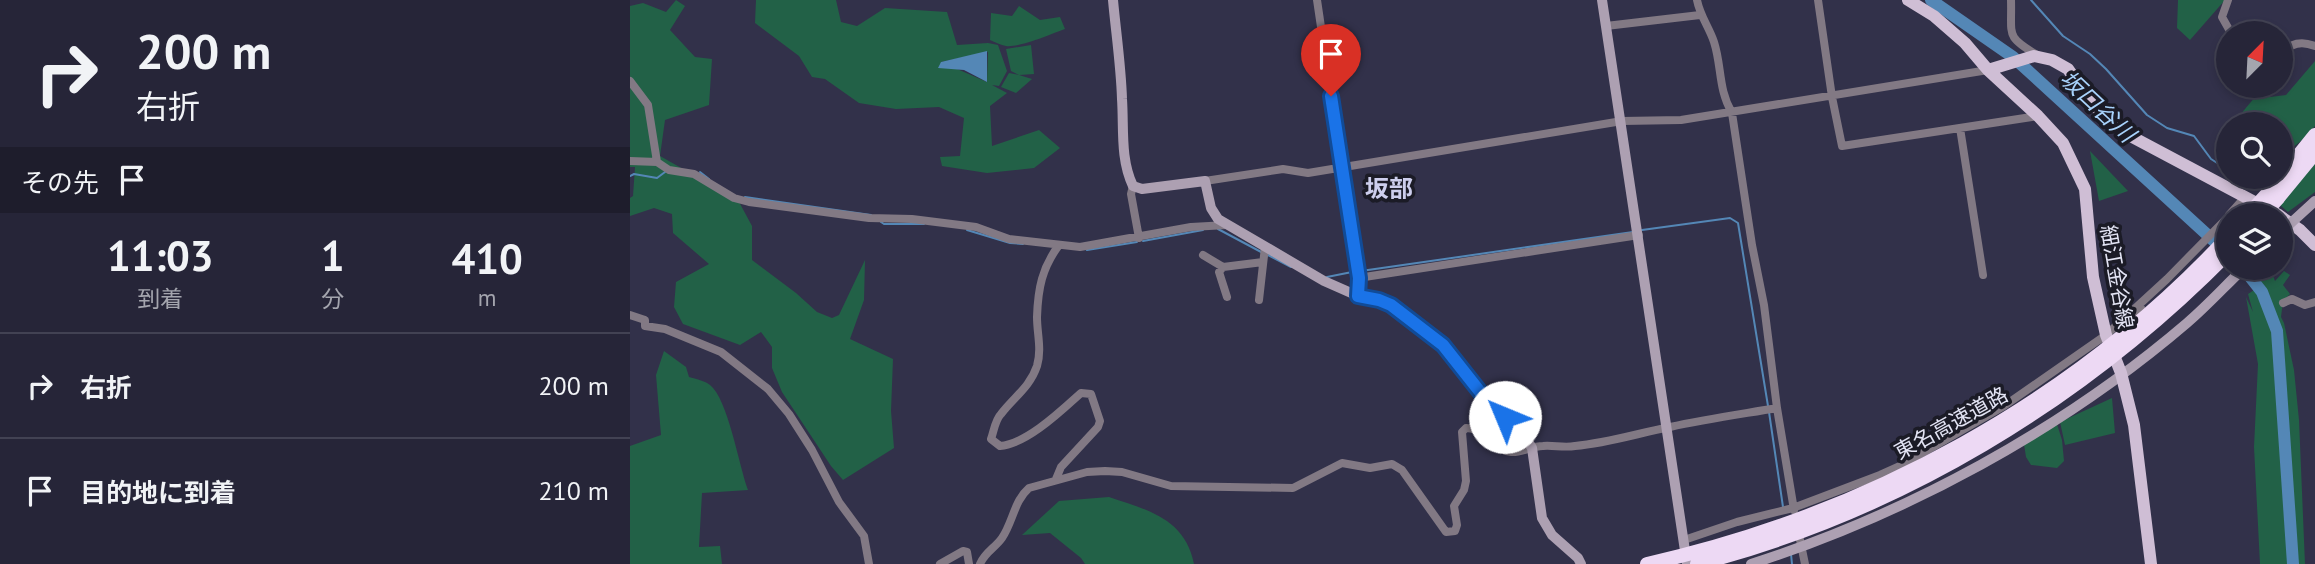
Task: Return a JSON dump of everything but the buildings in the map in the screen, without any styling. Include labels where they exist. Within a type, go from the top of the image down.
[{"type":"highway","points":[[2269,203],[2315,135]]},
{"type":"highway","points":[[2264,203],[2315,153]]},
{"type":"highway","name":"東名高速道路","points":[[1647,564],[1713,548],[1793,522],[1864,494],[1962,444],[2020,409],[2087,362],[2182,283],[2216,237]]},
{"type":"highway","name":"東名高速道路","points":[[1697,564],[1767,543],[1840,516],[1912,483],[1972,451],[2030,416],[2122,350],[2216,265]]},
{"type":"main road","name":"細江金谷線","points":[[1908,0],[1934,16],[1965,43],[2038,116],[2063,143],[2085,189],[2093,277],[2107,338],[2122,373],[2134,425],[2151,564]]},
{"type":"main road","points":[[1992,69],[2037,56],[2068,69],[2092,104],[2121,131],[2257,203]]},
{"type":"main road","points":[[2293,225],[2315,246]]},
{"type":"street","points":[[1113,0],[1123,101],[1122,139],[1133,186],[1130,194],[1139,238]]},
{"type":"street","points":[[1317,0],[1358,274],[1358,296]]},
{"type":"street","points":[[1602,0],[1687,564]]},
{"type":"street","points":[[1697,0],[1700,15],[1714,43],[1724,98],[1732,113],[1764,304],[1771,409],[1787,510],[1794,550],[1805,564]]},
{"type":"street","points":[[1818,0],[1842,146],[2038,116]]},
{"type":"street","points":[[2011,0],[2011,34],[2016,42],[2037,56]]},
{"type":"street","points":[[2224,21],[2222,17],[2228,0]]},
{"type":"street","points":[[1606,26],[1700,15]]},
{"type":"street","points":[[2293,44],[2305,42],[2315,46]]},
{"type":"street","points":[[1133,186],[1142,189],[1283,169],[1308,173],[1622,121],[1681,120],[1732,113],[1992,69]]},
{"type":"street","points":[[630,81],[648,105],[663,166]]},
{"type":"street","points":[[1960,128],[1983,275]]},
{"type":"street","points":[[630,161],[694,174],[734,198],[749,202],[869,218],[912,219],[976,227],[1009,239],[1057,247],[1080,247],[1191,227],[1227,225]]},
{"type":"street","points":[[1205,181],[1211,208],[1218,219],[1264,254],[1358,296],[1391,305],[1443,345],[1488,402],[1522,432],[1532,447],[1542,518],[1552,535],[1578,558],[1581,564]]},
{"type":"street","points":[[2244,203],[2248,198]]},
{"type":"street","points":[[2244,203],[2248,198]]},
{"type":"street","points":[[2293,221],[2315,201]]},
{"type":"street","points":[[1358,274],[1638,231]]},
{"type":"street","points":[[1684,540],[1737,522],[1787,510],[1900,466],[2004,406],[2107,338],[2216,234]]},
{"type":"street","points":[[1056,479],[1061,467],[1098,427],[1100,421],[1091,394],[1081,393],[1040,429],[1015,442],[1000,446],[991,439],[999,416],[1029,384],[1038,364],[1040,345],[1037,317],[1041,279],[1044,266],[1057,247]]},
{"type":"street","points":[[1203,254],[1223,267]]},
{"type":"street","points":[[1227,297],[1219,272],[1223,267],[1264,254]]},
{"type":"street","points":[[1259,300],[1264,254]]},
{"type":"street","points":[[1751,564],[1794,550],[1923,496],[1995,456],[2122,373],[2187,323],[2231,280]]},
{"type":"street","points":[[2283,303],[2292,299],[2305,305],[2315,302]]},
{"type":"street","points":[[630,315],[645,320],[645,326],[665,329],[721,352],[768,389],[789,414],[812,450],[839,502],[864,536],[869,564]]},
{"type":"street","points":[[980,564],[983,556],[1002,538],[1023,493],[1029,488],[1056,479],[1087,472],[1122,472],[1171,486],[1293,488],[1342,463],[1370,468],[1392,464],[1402,470],[1436,520],[1450,533],[1455,531],[1457,524],[1454,506],[1466,481],[1462,432],[1466,428],[1481,430],[1493,438],[1500,449],[1520,452],[1532,447],[1572,447],[1625,438],[1667,427],[1771,409]]},
{"type":"street","points":[[940,564],[963,551],[969,556],[969,564]]},
{"type":"green space","points":[[676,0],[685,6],[670,30],[695,57],[712,59],[709,105],[665,120],[660,156],[738,200],[752,226],[752,260],[817,312],[832,318],[839,315],[865,260],[864,300],[850,339],[893,359],[891,411],[894,448],[843,480],[782,392],[772,368],[772,347],[761,332],[740,345],[683,324],[674,307],[676,282],[709,264],[673,233],[672,214],[654,208],[630,216],[635,167],[630,167],[630,6],[643,3],[666,12]]},
{"type":"green space","points":[[756,0],[836,0],[841,22],[857,26],[885,8],[947,12],[957,45],[998,45],[1007,71],[999,86],[992,85],[1007,93],[990,106],[992,146],[1039,130],[1060,148],[1034,168],[987,173],[942,166],[940,157],[960,156],[964,118],[939,107],[896,109],[859,103],[825,79],[812,77],[799,56],[755,23]],"holes":[[[988,52],[987,82],[941,62]]]},
{"type":"green space","points":[[2178,0],[2225,0],[2190,40],[2177,28]]},
{"type":"green space","points":[[1019,6],[1040,20],[1060,17],[1065,29],[1019,45],[1004,46],[990,40],[991,13],[1012,16]]},
{"type":"green space","points":[[1031,45],[1034,74],[1019,75],[1011,71],[1006,49]]},
{"type":"green space","points":[[2315,61],[2315,126],[2293,147],[2293,112],[2242,112],[2254,98],[2293,98],[2293,87]]},
{"type":"green space","points":[[1009,73],[1032,79],[1016,93],[1001,87]]},
{"type":"green space","points":[[2090,151],[2128,191],[2099,201]]},
{"type":"green space","points":[[2315,163],[2315,192],[2293,208],[2293,203],[2282,203]]},
{"type":"green space","points":[[2259,280],[2286,280],[2283,285],[2290,294],[2283,301],[2281,317],[2294,370],[2299,420],[2305,564],[2260,564],[2254,447],[2258,364],[2246,297],[2253,312],[2248,294],[2263,284]]},
{"type":"green space","points":[[664,351],[686,367],[689,377],[708,384],[716,393],[728,418],[748,490],[702,493],[699,547],[720,546],[722,564],[630,564],[630,446],[661,435],[656,375]]},
{"type":"green space","points":[[2112,398],[2115,433],[2065,445],[2060,422]]},
{"type":"green space","points":[[2057,424],[2064,461],[2057,468],[2031,465],[2026,457],[2023,438]]},
{"type":"green space","points":[[1109,497],[1137,506],[1173,526],[1189,548],[1194,564],[1085,564],[1050,533],[1022,535],[1059,501]]},
{"type":"water","points":[[987,51],[987,82],[964,70],[938,68],[941,62]]},
{"type":"waterway","name":"坂口谷川","points":[[1931,0],[2013,57],[2216,243]]},
{"type":"waterway","points":[[2031,0],[2063,36],[2090,54],[2106,69],[2147,115],[2167,128],[2194,136],[2216,162]]},
{"type":"waterway","points":[[630,176],[634,174],[657,178],[665,172]]},
{"type":"waterway","points":[[700,172],[709,179]]},
{"type":"waterway","points":[[745,197],[871,215]]},
{"type":"waterway","points":[[1642,230],[1730,218],[1738,223],[1768,406]]},
{"type":"waterway","points":[[881,222],[924,224]]},
{"type":"waterway","points":[[1218,229],[1263,253]]},
{"type":"waterway","points":[[967,230],[1010,243],[1023,244]]},
{"type":"waterway","points":[[1143,241],[1203,230]]},
{"type":"waterway","points":[[1361,271],[1633,232]]},
{"type":"waterway","points":[[1087,250],[1137,242]]},
{"type":"waterway","points":[[1268,255],[1291,267]]},
{"type":"waterway","points":[[1327,277],[1352,272]]},
{"type":"waterway","name":"坂口谷川","points":[[2252,280],[2262,292],[2277,331],[2293,564]]},
{"type":"waterway","points":[[1769,412],[1783,507]]},
{"type":"waterway","points":[[1791,554],[1792,564]]},
{"type":"district","name":"坂部","points":[[1389,188]]},
{"type":"route","points":[[1331,96],[1359,278],[1358,296],[1391,305],[1443,345],[1488,402],[1505,417]]}]
